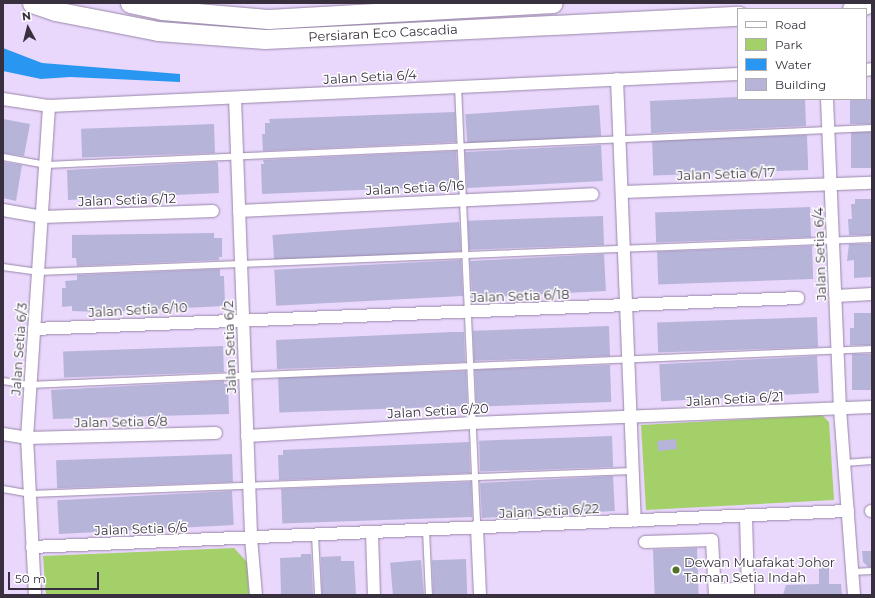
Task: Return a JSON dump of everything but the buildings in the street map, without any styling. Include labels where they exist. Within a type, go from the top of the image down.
[{"type":"main road","name":"Persiaran Eco Cascadia","points":[[32,3],[55,11],[158,31],[265,39],[737,16]]},
{"type":"main road","name":"Persiaran Eco Cascadia","points":[[130,3],[162,10],[268,19],[377,8],[553,3]]},
{"type":"main road","points":[[855,8],[869,3]]},
{"type":"street","name":"Jalan Setia 6/4","points":[[3,99],[49,106],[737,74]]},
{"type":"street","points":[[618,79],[635,521]]},
{"type":"street","name":"Jalan Setia 6/2","points":[[236,98],[251,538],[256,595]]},
{"type":"street","name":"Jalan Setia 6/4","points":[[827,100],[840,409],[854,595]]},
{"type":"street","name":"Jalan Setia 6/3","points":[[35,595],[27,438],[29,385],[46,165],[49,106]]},
{"type":"street","name":"Jalan Setia 6/17","points":[[622,192],[872,183]]},
{"type":"street","name":"Jalan Setia 6/16","points":[[239,211],[593,194]]},
{"type":"street","name":"Jalan Setia 6/12","points":[[3,210],[42,217],[213,211]]},
{"type":"street","points":[[836,296],[872,294]]},
{"type":"street","name":"Jalan Setia 6/18","points":[[243,319],[626,306],[798,298]]},
{"type":"street","name":"Jalan Setia 6/10","points":[[34,329],[243,319]]},
{"type":"street","name":"Jalan Setia 6/21","points":[[631,418],[872,407]]},
{"type":"street","name":"Jalan Setia 6/20","points":[[247,436],[472,423],[631,418]]},
{"type":"street","name":"Jalan Setia 6/8","points":[[3,434],[27,438],[216,433]]},
{"type":"street","name":"Jalan Setia 6/22","points":[[251,538],[848,511]]},
{"type":"street","points":[[646,542],[712,540],[715,592],[748,592],[746,516]]},
{"type":"street","points":[[477,528],[480,595]]},
{"type":"street","points":[[372,533],[374,595]]},
{"type":"street","name":"Jalan Setia 6/6","points":[[32,547],[251,538]]},
{"type":"lane","points":[[458,86],[477,528]]},
{"type":"lane","points":[[3,157],[46,165],[872,128]]},
{"type":"lane","points":[[3,267],[38,272],[872,239]]},
{"type":"lane","points":[[3,381],[29,385],[470,368],[872,349]]},
{"type":"lane","points":[[844,462],[872,461]]},
{"type":"lane","points":[[3,489],[30,494],[475,478],[633,470]]},
{"type":"lane","points":[[426,530],[429,595]]},
{"type":"lane","points":[[315,535],[318,595]]},
{"type":"lane","points":[[852,572],[872,571]]},
{"type":"green space","points":[[822,415],[829,422],[834,500],[646,510],[641,425]]},
{"type":"green space","points":[[234,548],[247,562],[249,595],[46,595],[43,556]]},
{"type":"water","points":[[3,48],[42,63],[180,74],[180,82],[70,77],[41,79],[3,71]]},
{"type":"place","name":"Dewan Muafakat Johor Taman Setia Indah","points":[[676,570]]}]
